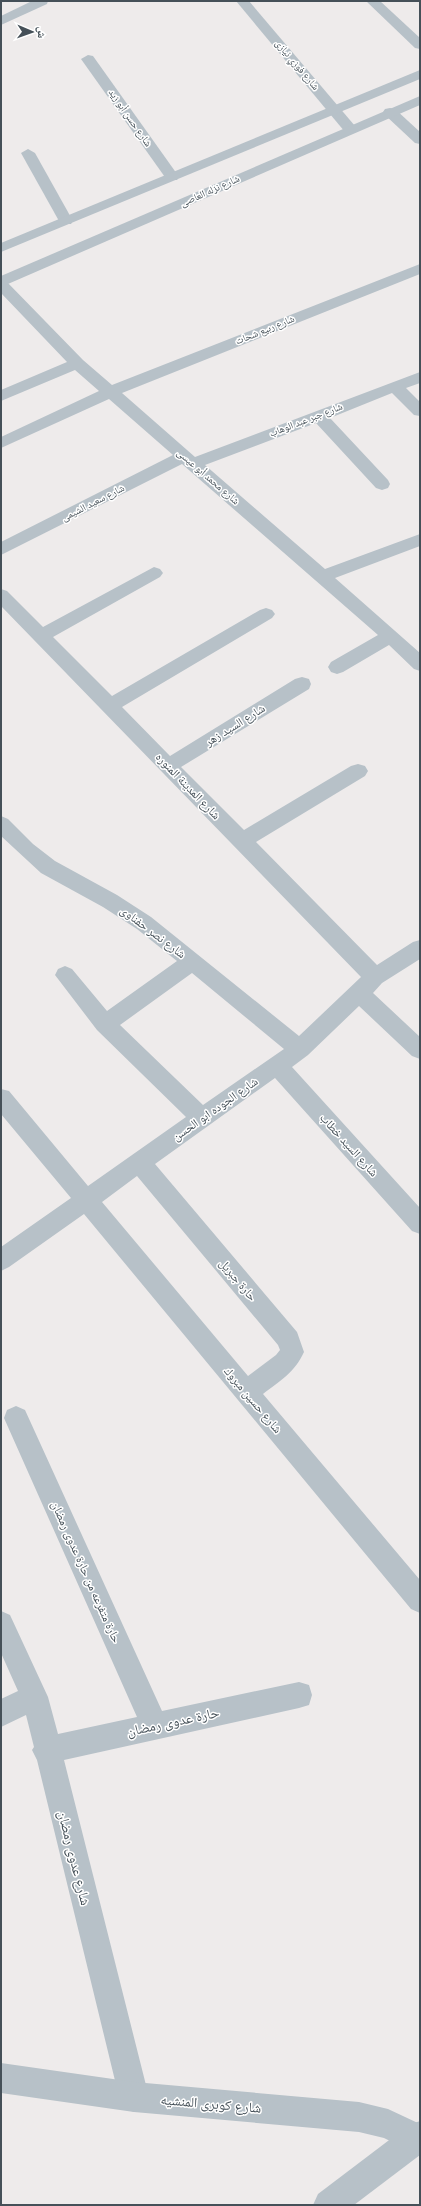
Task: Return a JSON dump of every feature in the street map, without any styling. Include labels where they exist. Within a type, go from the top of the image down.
[{"type":"street","points":[[1,21],[42,1]]},
{"type":"street","name":"شارع فوزي نيازى","points":[[242,1],[350,129]]},
{"type":"street","points":[[372,1],[420,45]]},
{"type":"street","name":"شارع حسن أبو زيد","points":[[88,58],[172,177]]},
{"type":"street","points":[[1,248],[420,74]]},
{"type":"street","name":"شارع نزله العاصى","points":[[1,283],[350,129],[420,100]]},
{"type":"street","points":[[390,112],[420,140]]},
{"type":"street","points":[[28,153],[66,222]]},
{"type":"street","name":"شارع ربيع شحات","points":[[1,443],[110,392],[420,269]]},
{"type":"street","name":"شارع محمد أبو عيسى","points":[[1,283],[77,363],[391,636],[420,664]]},
{"type":"street","points":[[1,396],[77,363]]},
{"type":"street","name":"شارع جبر عبد الوهاب","points":[[188,460],[318,416],[420,377]]},
{"type":"street","points":[[394,386],[420,411]]},
{"type":"street","points":[[318,416],[382,484]]},
{"type":"street","name":"شارع سعيد الشيمى","points":[[1,549],[188,460]]},
{"type":"street","points":[[322,576],[420,540]]},
{"type":"street","points":[[41,636],[154,573]]},
{"type":"street","name":"شارع المدينة المنوره","points":[[1,595],[375,977]]},
{"type":"street","points":[[110,706],[266,614]]},
{"type":"street","points":[[337,667],[391,636]]},
{"type":"street","name":"شارع السيد زهر","points":[[168,766],[302,684]]},
{"type":"street","points":[[242,841],[358,771]]},
{"type":"street","name":"شارع نصر حفناوى","points":[[1,824],[26,849],[48,867],[110,901],[144,923],[300,1049]]},
{"type":"street","name":"شارع الجوده ابو الحسن","points":[[1,1260],[85,1199],[202,1119],[300,1049],[375,977],[420,948]]},
{"type":"street","points":[[105,1024],[192,962]]},
{"type":"street","points":[[66,975],[105,1024],[202,1119]]},
{"type":"street","points":[[359,993],[420,1050]]},
{"type":"street","name":"شارع السيد خطاب","points":[[277,1065],[420,1224]]},
{"type":"street","name":"شارع حسين مبروك","points":[[1,1098],[420,1600]]},
{"type":"street","name":"حارة جبريل","points":[[140,1162],[289,1340],[292,1352],[285,1363],[246,1392]]},
{"type":"street","name":"حارة متفرعه من حارة عدوى رمضان","points":[[16,1418],[155,1726]]},
{"type":"street","name":"شارع عدوى رمضان","points":[[1,1624],[35,1697],[46,1750],[134,2097]]},
{"type":"street","name":"حارة عدوى رمضان","points":[[46,1750],[299,1695]]},
{"type":"street","points":[[1,1713],[35,1697]]},
{"type":"street","name":"شارع كوبرى المنشيه","points":[[1,2078],[134,2097],[359,2118],[388,2124],[419,2138]]},
{"type":"street","points":[[329,2205],[419,2138]]}]
